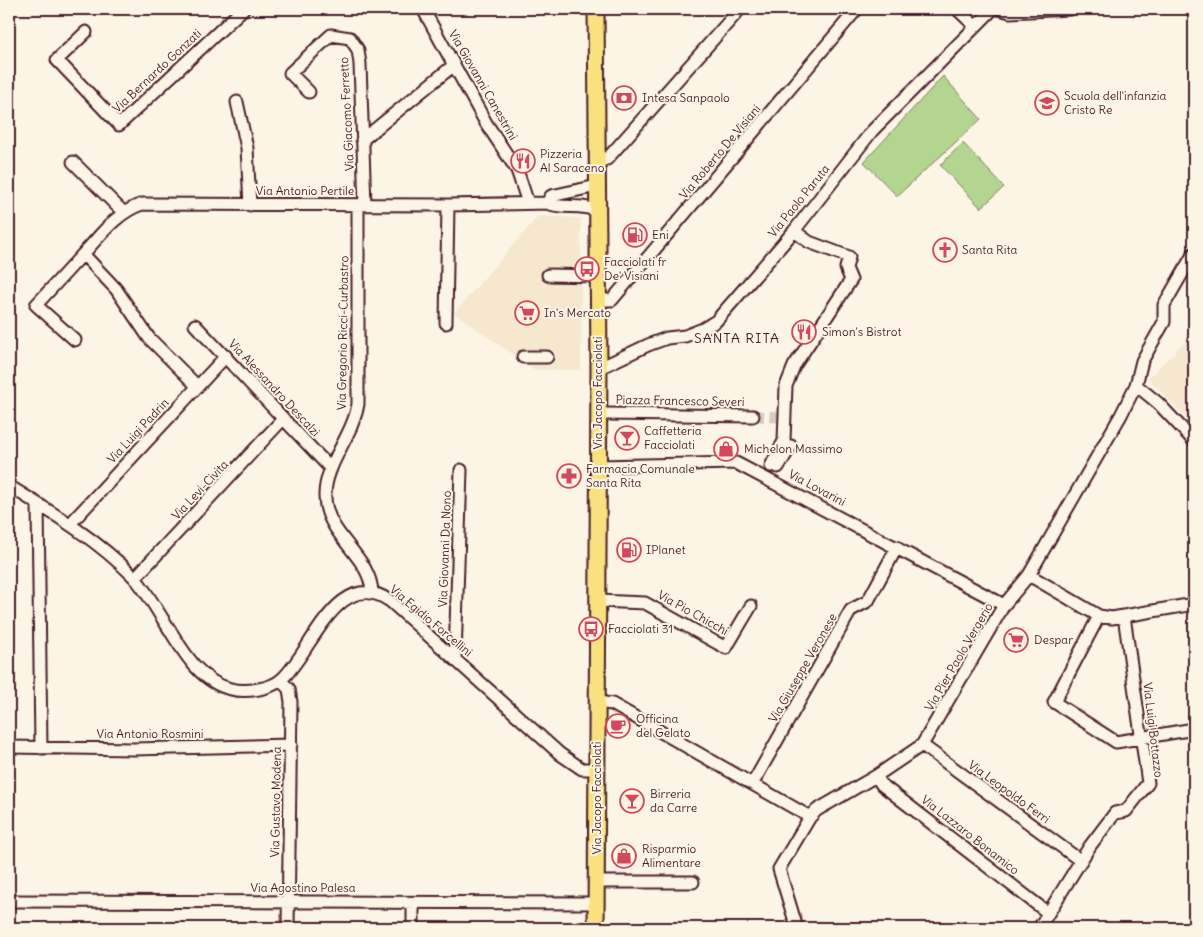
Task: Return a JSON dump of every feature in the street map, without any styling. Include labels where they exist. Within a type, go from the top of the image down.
[{"type":"main road","name":"Via Jacopo Facciolati","points":[[596,9],[599,365],[596,928]]},
{"type":"street","name":"Via Bernardo Gonzati","points":[[86,32],[58,60],[119,125],[243,9]]},
{"type":"street","name":"Via Giovanni Canestrini","points":[[423,9],[486,123],[517,170],[528,203]]},
{"type":"street","points":[[598,162],[607,159],[740,9]]},
{"type":"street","name":"Via Roberto De Visiani","points":[[598,300],[612,300],[857,9]]},
{"type":"street","points":[[957,9],[975,26]]},
{"type":"street","name":"Via Paolo Paruta","points":[[599,365],[606,365],[667,338],[685,336],[703,329],[716,321],[794,230],[872,131],[993,9]]},
{"type":"street","points":[[999,9],[1010,12],[1070,9]]},
{"type":"street","name":"Via Giacomo Ferretto","points":[[309,92],[290,73],[331,35],[350,38],[358,50],[360,64],[361,205]]},
{"type":"street","points":[[362,140],[454,64]]},
{"type":"street","points":[[237,102],[247,148],[250,204]]},
{"type":"street","points":[[73,162],[123,212]]},
{"type":"street","name":"Via Antonio Pertile","points":[[547,203],[552,196],[597,199]]},
{"type":"street","name":"Via Antonio Pertile","points":[[75,340],[36,305],[123,212],[142,204],[448,205],[547,203],[555,206],[581,206],[597,199]]},
{"type":"street","name":"Via Gregorio Ricci-Curbastro","points":[[361,205],[358,404],[356,419],[331,470],[325,490],[327,512],[339,536],[366,570],[372,592]]},
{"type":"street","points":[[446,323],[448,205]]},
{"type":"street","points":[[769,472],[784,441],[783,417],[786,386],[794,366],[851,280],[846,268],[849,257],[809,242],[797,233]]},
{"type":"street","name":"Via Pier Paolo Vergerio","points":[[810,817],[826,804],[876,776],[922,745],[1004,605],[1029,575],[1121,415],[1136,385],[1142,361],[1164,322],[1164,305],[1194,253]]},
{"type":"street","points":[[83,254],[116,288],[149,338],[197,386]]},
{"type":"street","points":[[548,275],[598,276]]},
{"type":"street","name":"Via Alessandro Descalzi","points":[[195,325],[331,470]]},
{"type":"street","name":"Via Luigi Padrin","points":[[70,524],[226,356]]},
{"type":"street","points":[[523,357],[547,357]]},
{"type":"street","points":[[1136,385],[1158,403],[1194,441]]},
{"type":"street","name":"Piazza Francesco Severi","points":[[606,414],[753,416]]},
{"type":"street","name":"Via Levi-Civita","points":[[135,578],[284,419]]},
{"type":"street","points":[[769,472],[791,446]]},
{"type":"street","name":"Via Lovarini","points":[[598,466],[736,463],[769,472],[897,548],[1004,605]]},
{"type":"street","name":"Via Giovanni Da Nono","points":[[455,658],[461,470]]},
{"type":"street","name":"Via Egidio Forcellini","points":[[9,486],[70,524],[96,543],[135,578],[188,659],[210,680],[231,689],[242,690],[263,688],[281,680],[300,659],[328,616],[337,606],[348,597],[360,592],[372,592],[390,602],[455,658],[560,754],[582,768],[596,769]]},
{"type":"street","points":[[38,504],[41,748]]},
{"type":"street","name":"Via Giuseppe Veronese","points":[[753,783],[851,610],[868,601],[897,548]]},
{"type":"street","points":[[1029,575],[1099,616],[1112,618],[1194,604]]},
{"type":"street","name":"Via Pio Chicchi","points":[[598,601],[645,602],[726,648],[751,606]]},
{"type":"street","points":[[1099,616],[1054,702],[1116,742],[1194,729]]},
{"type":"street","name":"Via Luigi Bottazzo","points":[[1039,928],[1080,861],[1115,813],[1126,811],[1148,783],[1124,616]]},
{"type":"street","name":"Via Gustavo Modena","points":[[281,680],[291,695],[292,745],[288,928]]},
{"type":"street","points":[[597,702],[612,704],[810,817],[779,869],[797,928]]},
{"type":"street","name":"Via Antonio Rosmini","points":[[9,748],[134,749],[292,745]]},
{"type":"street","name":"Via Leopoldo Ferri","points":[[922,745],[1080,861]]},
{"type":"street","name":"Via Lazzaro Bonamico","points":[[876,776],[882,784],[1048,913]]},
{"type":"street","points":[[596,882],[693,882]]},
{"type":"street","name":"Via Agostino Palesa","points":[[9,901],[288,901],[413,904],[597,903]]},
{"type":"street","points":[[413,904],[413,928]]},
{"type":"shaded area","name":"In's Mercato","points":[[538,216],[581,218],[581,370],[535,370],[454,313]]},
{"type":"shaded area","points":[[1194,333],[1194,426],[1148,378]]},
{"type":"green space","points":[[943,76],[981,119],[897,196],[864,162]]},
{"type":"green space","points":[[963,143],[1004,187],[981,208],[940,165]]},
{"type":"tunnel","points":[[753,416],[780,417]]},
{"type":"place","name":"Intesa Sanpaolo","points":[[624,98]]},
{"type":"place","name":"Scuola dell'infanzia Cristo Re","points":[[1047,103]]},
{"type":"place","name":"Pizzeria Al Saraceno","points":[[523,161]]},
{"type":"place","name":"Eni","points":[[635,235]]},
{"type":"place","name":"Santa Rita","points":[[945,250]]},
{"type":"place","name":"Facciolati fr De' Visiani","points":[[587,269]]},
{"type":"place","name":"In's Mercato","points":[[527,313]]},
{"type":"place","name":"Simon's Bistrot","points":[[804,332]]},
{"type":"place","name":"Caffetteria Facciolati","points":[[627,438]]},
{"type":"place","name":"Michelon Massimo","points":[[726,449]]},
{"type":"place","name":"Farmacia Comunale Santa Rita","points":[[569,476]]},
{"type":"place","name":"IPlanet","points":[[629,550]]},
{"type":"place","name":"Facciolati 31","points":[[591,629]]},
{"type":"place","name":"Despar","points":[[1016,640]]},
{"type":"place","name":"Officina del Gelato","points":[[618,726]]},
{"type":"place","name":"Birreria da Carre","points":[[632,801]]},
{"type":"place","name":"Risparmio Alimentare","points":[[624,856]]},
{"type":"district","name":"SANTA RITA","points":[[737,338]]}]
